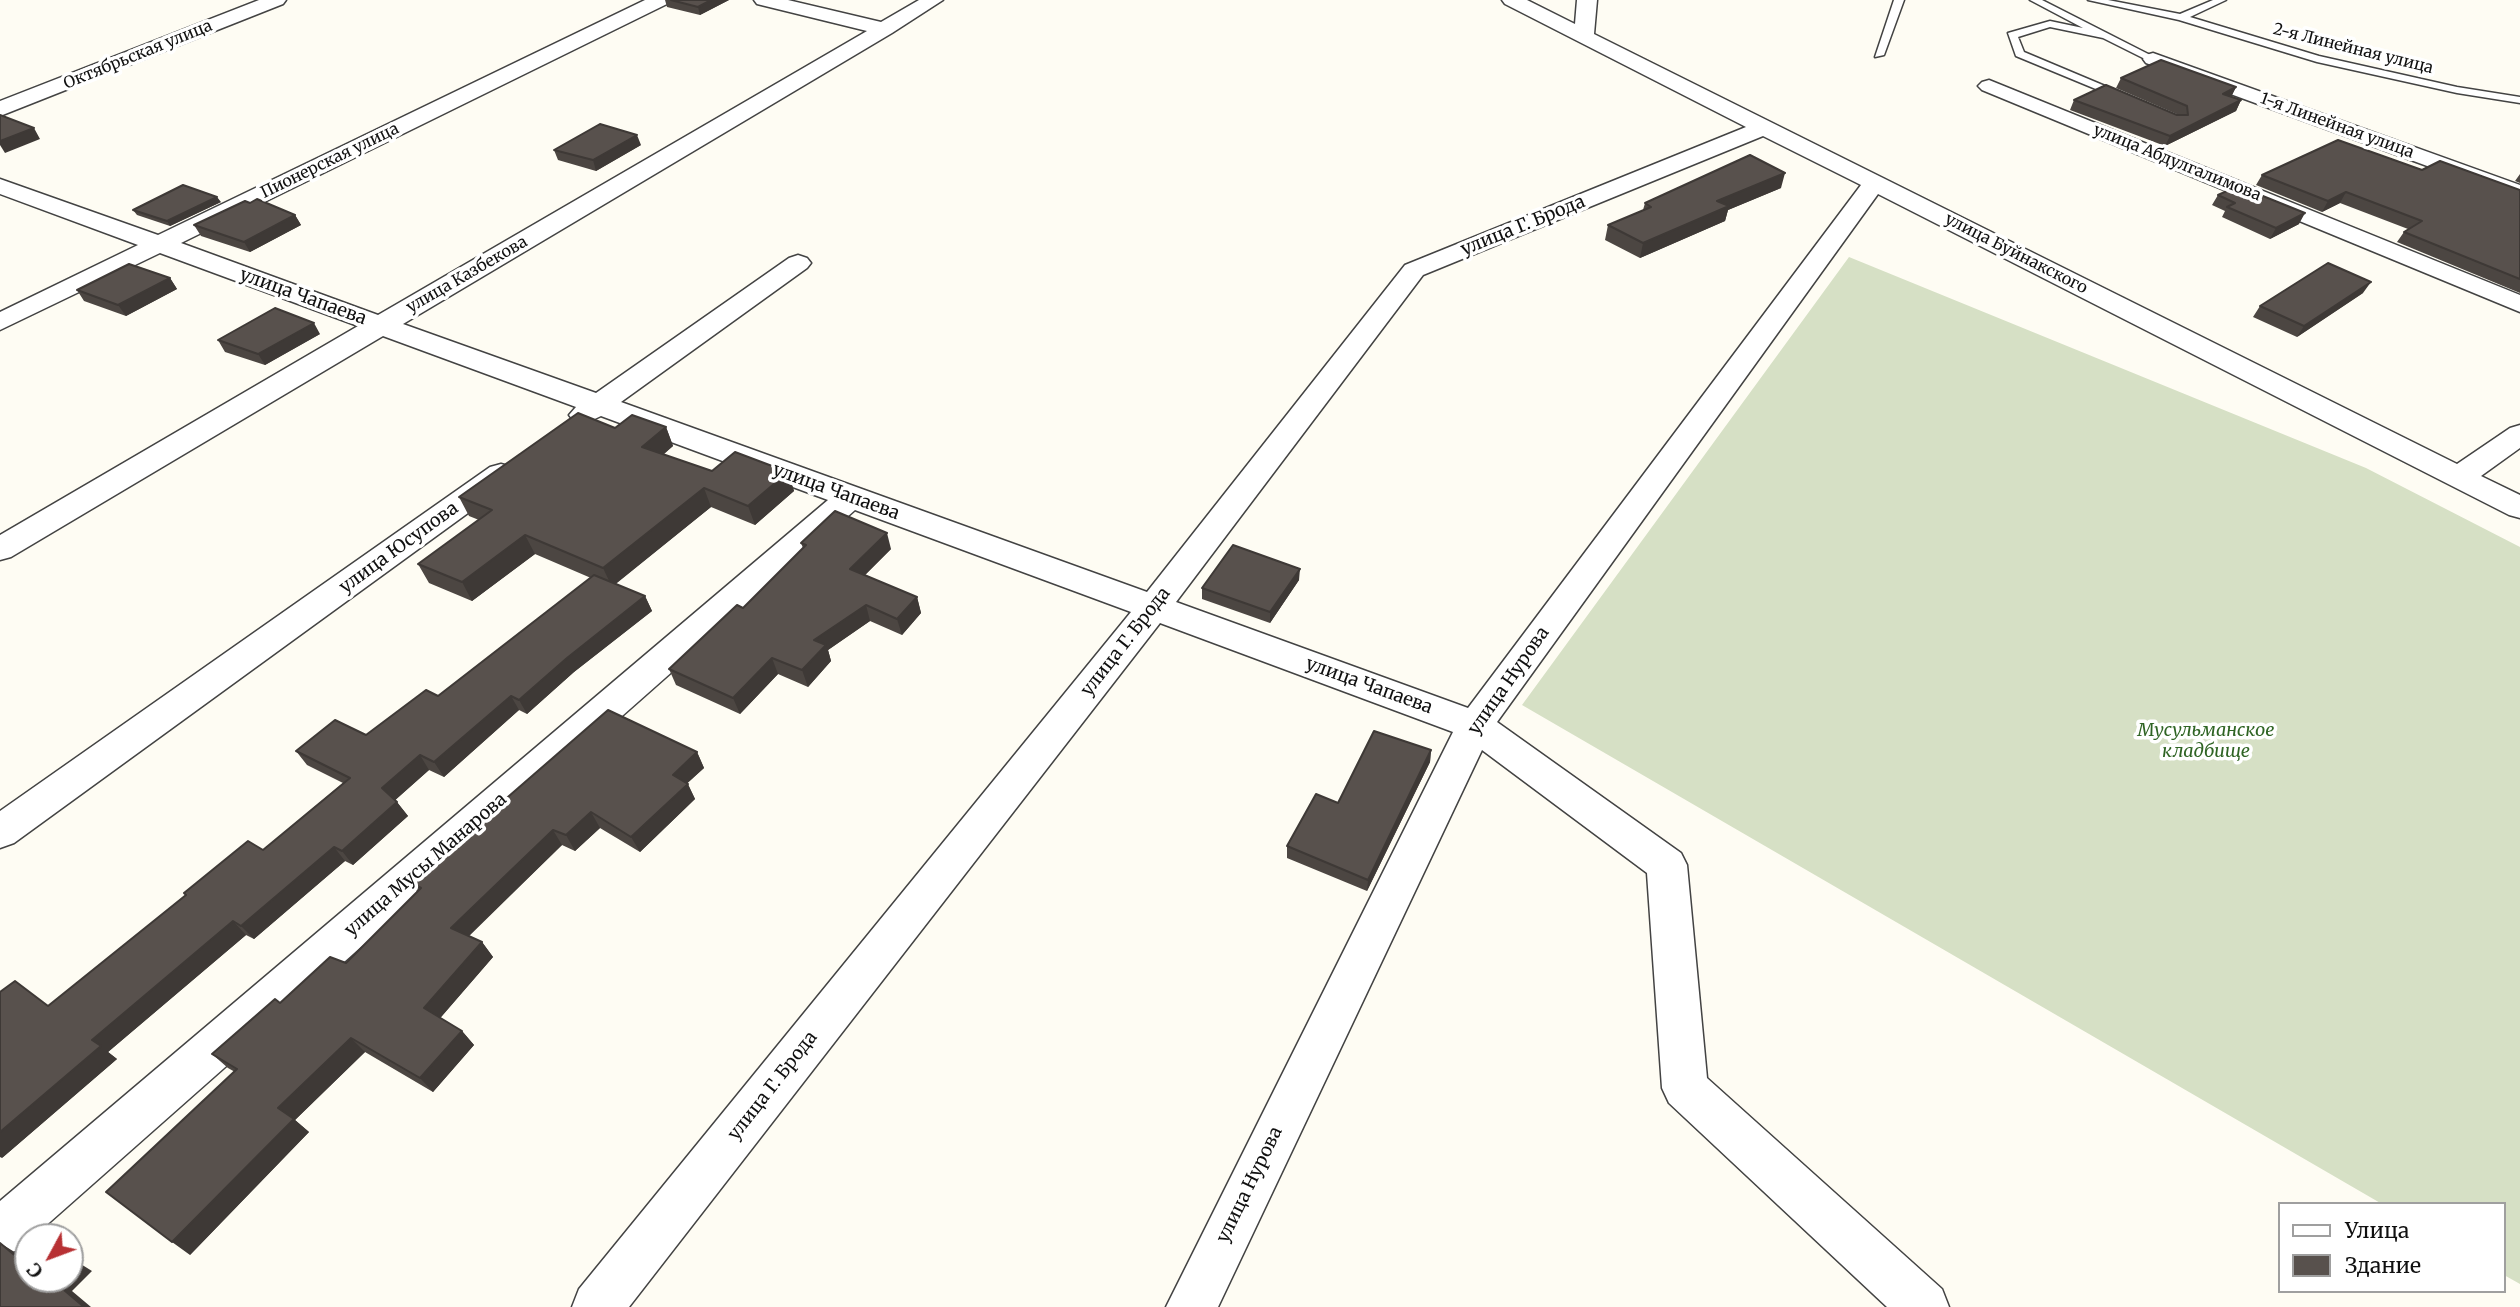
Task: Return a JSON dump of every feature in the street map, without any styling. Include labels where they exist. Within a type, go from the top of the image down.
[{"type":"street","name":"Октябрьская улица","points":[[0,109],[275,0]]},
{"type":"street","name":"Пионерская улица","points":[[0,321],[660,0]]},
{"type":"street","points":[[764,0],[885,29]]},
{"type":"street","name":"улица Казбекова","points":[[0,549],[933,0]]},
{"type":"street","name":"улица Буйнакского","points":[[1512,0],[2520,508]]},
{"type":"street","points":[[1584,36],[1587,0]]},
{"type":"street","name":"1-я Линейная улица","points":[[2153,60],[2520,193]]},
{"type":"street","name":"улица Абдулгалимова","points":[[1989,86],[2520,304]]},
{"type":"street","name":"улица Г. Брода","points":[[597,1307],[1153,607],[1415,270],[1765,127]]},
{"type":"street","name":"улица Нурова","points":[[1191,1307],[1475,725],[1875,182]]},
{"type":"street","name":"улица Чапаева","points":[[0,186],[1475,725],[1667,865],[1685,1088],[1924,1307]]},
{"type":"street","points":[[565,429],[798,263]]},
{"type":"street","points":[[2458,477],[2520,434]]},
{"type":"street","name":"улица Юсупова","points":[[0,832],[531,453]]},
{"type":"street","name":"улица Мусы Манарова","points":[[0,1233],[851,497]]},
{"type":"lane","points":[[1879,55],[1899,0]]},
{"type":"lane","points":[[2035,0],[2153,60]]},
{"type":"lane","name":"2-я Линейная улица","points":[[2094,0],[2180,18],[2317,59],[2457,90],[2520,100]]},
{"type":"lane","points":[[2180,18],[2221,0]]},
{"type":"lane","points":[[2104,35],[2050,23],[2012,35],[2020,54],[2129,100]]},
{"type":"green space","name":"Мусульманское кладбище","points":[[1849,257],[2366,468],[2520,547],[2520,1284],[2506,1276],[2506,1202],[2379,1202],[1522,705]]},
{"type":"building","points":[[671,0],[711,0],[698,7]]},
{"type":"building","points":[[2161,60],[2236,87],[2223,94],[2241,100],[2170,136],[2074,100],[2106,85],[2177,115],[2188,115],[2187,106],[2121,78]]},
{"type":"building","points":[[0,115],[34,128],[0,141]]},
{"type":"building","points":[[600,124],[637,135],[593,160],[554,150]]},
{"type":"building","points":[[2338,140],[2422,170],[2440,161],[2520,190],[2520,279],[2404,232],[2422,221],[2346,192],[2328,201],[2262,175]]},
{"type":"building","points":[[1750,155],[1785,173],[1717,201],[1729,206],[1643,243],[1608,225],[1651,207],[1645,203]]},
{"type":"building","points":[[183,185],[217,197],[167,221],[133,210]]},
{"type":"building","points":[[2238,186],[2305,213],[2276,228],[2227,207],[2235,203],[2218,195]]},
{"type":"building","points":[[257,199],[295,215],[244,242],[194,225],[245,201],[250,203]]},
{"type":"building","points":[[2328,263],[2371,282],[2304,326],[2260,306]]},
{"type":"building","points":[[129,264],[170,278],[118,305],[77,290]]},
{"type":"building","points":[[275,308],[314,323],[258,354],[218,340]]},
{"type":"building","points":[[578,413],[615,428],[632,415],[666,427],[642,447],[712,471],[735,452],[788,472],[748,506],[704,488],[603,568],[525,535],[462,582],[418,564],[492,510],[459,497]]},
{"type":"building","points":[[835,511],[887,533],[850,569],[917,597],[897,619],[866,605],[814,640],[826,645],[802,670],[772,658],[733,698],[669,669],[737,605],[743,608],[806,545],[801,543]]},
{"type":"building","points":[[1233,545],[1300,569],[1270,612],[1202,588]]},
{"type":"building","points":[[594,575],[645,596],[519,700],[511,696],[434,762],[420,755],[382,788],[397,802],[342,851],[334,847],[241,926],[233,921],[92,1040],[101,1046],[0,1132],[0,992],[15,981],[48,1006],[186,895],[184,893],[248,841],[263,850],[350,778],[296,751],[335,720],[366,735],[426,690],[438,696]]},
{"type":"building","points":[[608,710],[697,752],[673,775],[688,784],[631,837],[591,812],[566,835],[553,830],[451,928],[482,942],[424,1008],[462,1031],[420,1078],[351,1038],[278,1108],[294,1119],[172,1242],[106,1192],[237,1069],[212,1054],[275,999],[280,1003],[330,957],[346,963],[421,888],[410,882]]},
{"type":"building","points":[[1374,731],[1431,750],[1368,880],[1287,846],[1316,794],[1338,803]]},
{"type":"building","points":[[0,1243],[14,1255],[14,1293],[68,1293],[84,1307],[0,1307]]}]
